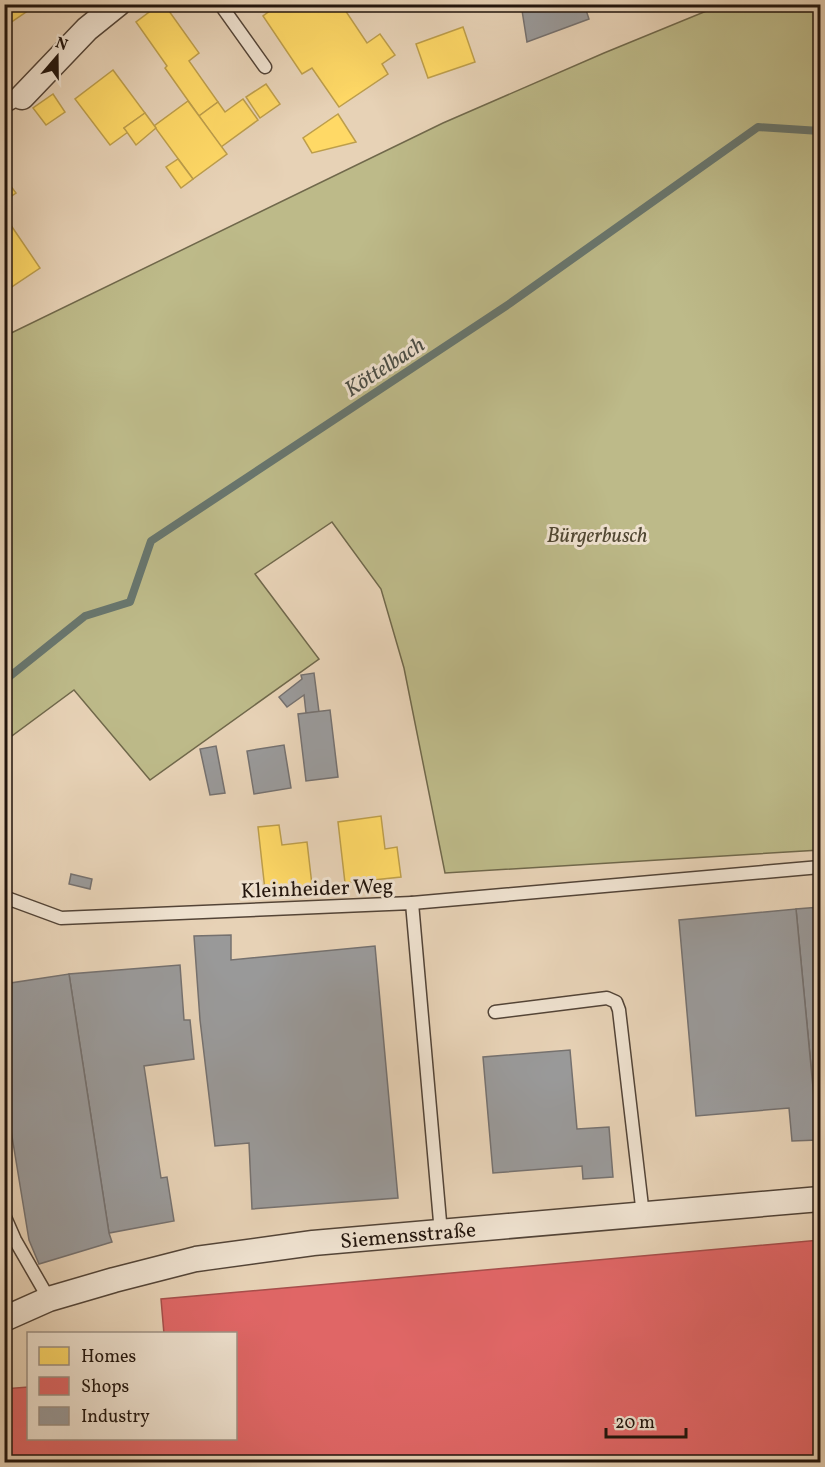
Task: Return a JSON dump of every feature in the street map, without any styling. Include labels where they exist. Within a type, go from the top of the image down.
[{"type":"street","points":[[13,102],[87,29],[118,4]]},
{"type":"street","name":"Siemensstraße","points":[[4,1319],[49,1299],[196,1259],[313,1243],[820,1199]]},
{"type":"lane","points":[[220,4],[265,67]]},
{"type":"lane","points":[[412,903],[820,867]]},
{"type":"lane","name":"Kleinheider Weg","points":[[4,897],[61,918],[412,903],[441,1233]]},
{"type":"lane","points":[[495,1012],[607,998],[616,1002],[619,1010],[643,1215]]},
{"type":"lane","points":[[4,1215],[15,1240],[49,1299]]},
{"type":"green space","name":"Bürgerbusch","points":[[721,5],[820,5],[820,850],[445,873],[404,668],[381,589],[332,522],[255,574],[319,659],[150,780],[74,690],[5,741],[5,336],[443,123]]},
{"type":"building: Homes","points":[[4,4],[25,4],[29,10],[4,27]]},
{"type":"building: Homes","points":[[160,4],[164,4],[199,53],[189,61],[218,102],[199,116],[136,22]]},
{"type":"building: Homes","points":[[279,4],[341,4],[367,43],[380,34],[395,55],[382,64],[388,74],[339,107],[312,68],[302,74],[263,16]]},
{"type":"building: Homes","points":[[463,27],[475,62],[428,78],[416,44]]},
{"type":"building: Homes","points":[[113,70],[145,113],[124,128],[128,132],[110,145],[75,99]]},
{"type":"building: Homes","points":[[266,84],[280,104],[260,118],[246,97]]},
{"type":"building: Homes","points":[[53,94],[65,112],[46,125],[33,108]]},
{"type":"building: Homes","points":[[243,99],[258,120],[221,147],[199,116],[218,102],[225,112]]},
{"type":"building: Homes","points":[[188,101],[227,154],[193,179],[154,126]]},
{"type":"building: Homes","points":[[145,113],[156,128],[136,145],[124,128]]},
{"type":"building: Homes","points":[[338,114],[356,142],[312,153],[303,138]]},
{"type":"building: Homes","points":[[178,159],[193,179],[181,188],[166,167]]},
{"type":"building: Homes","points":[[4,177],[16,193],[4,201]]},
{"type":"building: Homes","points":[[6,218],[40,268],[4,292],[4,219]]},
{"type":"building: Homes","points":[[381,816],[385,849],[397,847],[401,877],[345,883],[338,822]]},
{"type":"building: Homes","points":[[279,825],[282,845],[307,842],[312,885],[265,890],[258,827]]},
{"type":"building: Shops","points":[[820,1240],[820,1462],[4,1462],[4,1389],[27,1387],[27,1440],[237,1440],[237,1332],[164,1332],[161,1299]]},
{"type":"building: Industry","points":[[521,4],[584,4],[589,19],[527,42]]},
{"type":"building: Industry","points":[[314,673],[319,712],[306,713],[304,695],[287,707],[279,697],[302,679],[301,675]]},
{"type":"building: Industry","points":[[330,710],[338,777],[306,781],[298,714]]},
{"type":"building: Industry","points":[[284,745],[291,788],[254,794],[247,751]]},
{"type":"building: Industry","points":[[216,746],[225,793],[210,795],[200,749]]},
{"type":"building: Industry","points":[[71,874],[92,879],[90,889],[69,884]]},
{"type":"building: Industry","points":[[820,907],[820,1150],[819,1150],[796,909]]},
{"type":"building: Industry","points":[[796,909],[818,1140],[792,1141],[789,1108],[696,1116],[679,920]]},
{"type":"building: Industry","points":[[231,935],[231,960],[375,946],[398,1198],[252,1209],[249,1143],[215,1146],[200,1020],[194,936]]},
{"type":"building: Industry","points":[[180,965],[184,1020],[190,1020],[194,1059],[144,1066],[161,1178],[167,1177],[174,1221],[109,1233],[69,974]]},
{"type":"building: Industry","points":[[69,974],[112,1242],[39,1264],[29,1240],[7,1106],[4,1106],[4,984]]},
{"type":"building: Industry","points":[[570,1050],[577,1129],[609,1127],[613,1177],[583,1179],[582,1166],[493,1173],[483,1057]]},
{"type":"waterway","name":"Köttelbach","points":[[4,681],[85,616],[130,602],[151,541],[509,304],[758,127],[820,131]]}]
